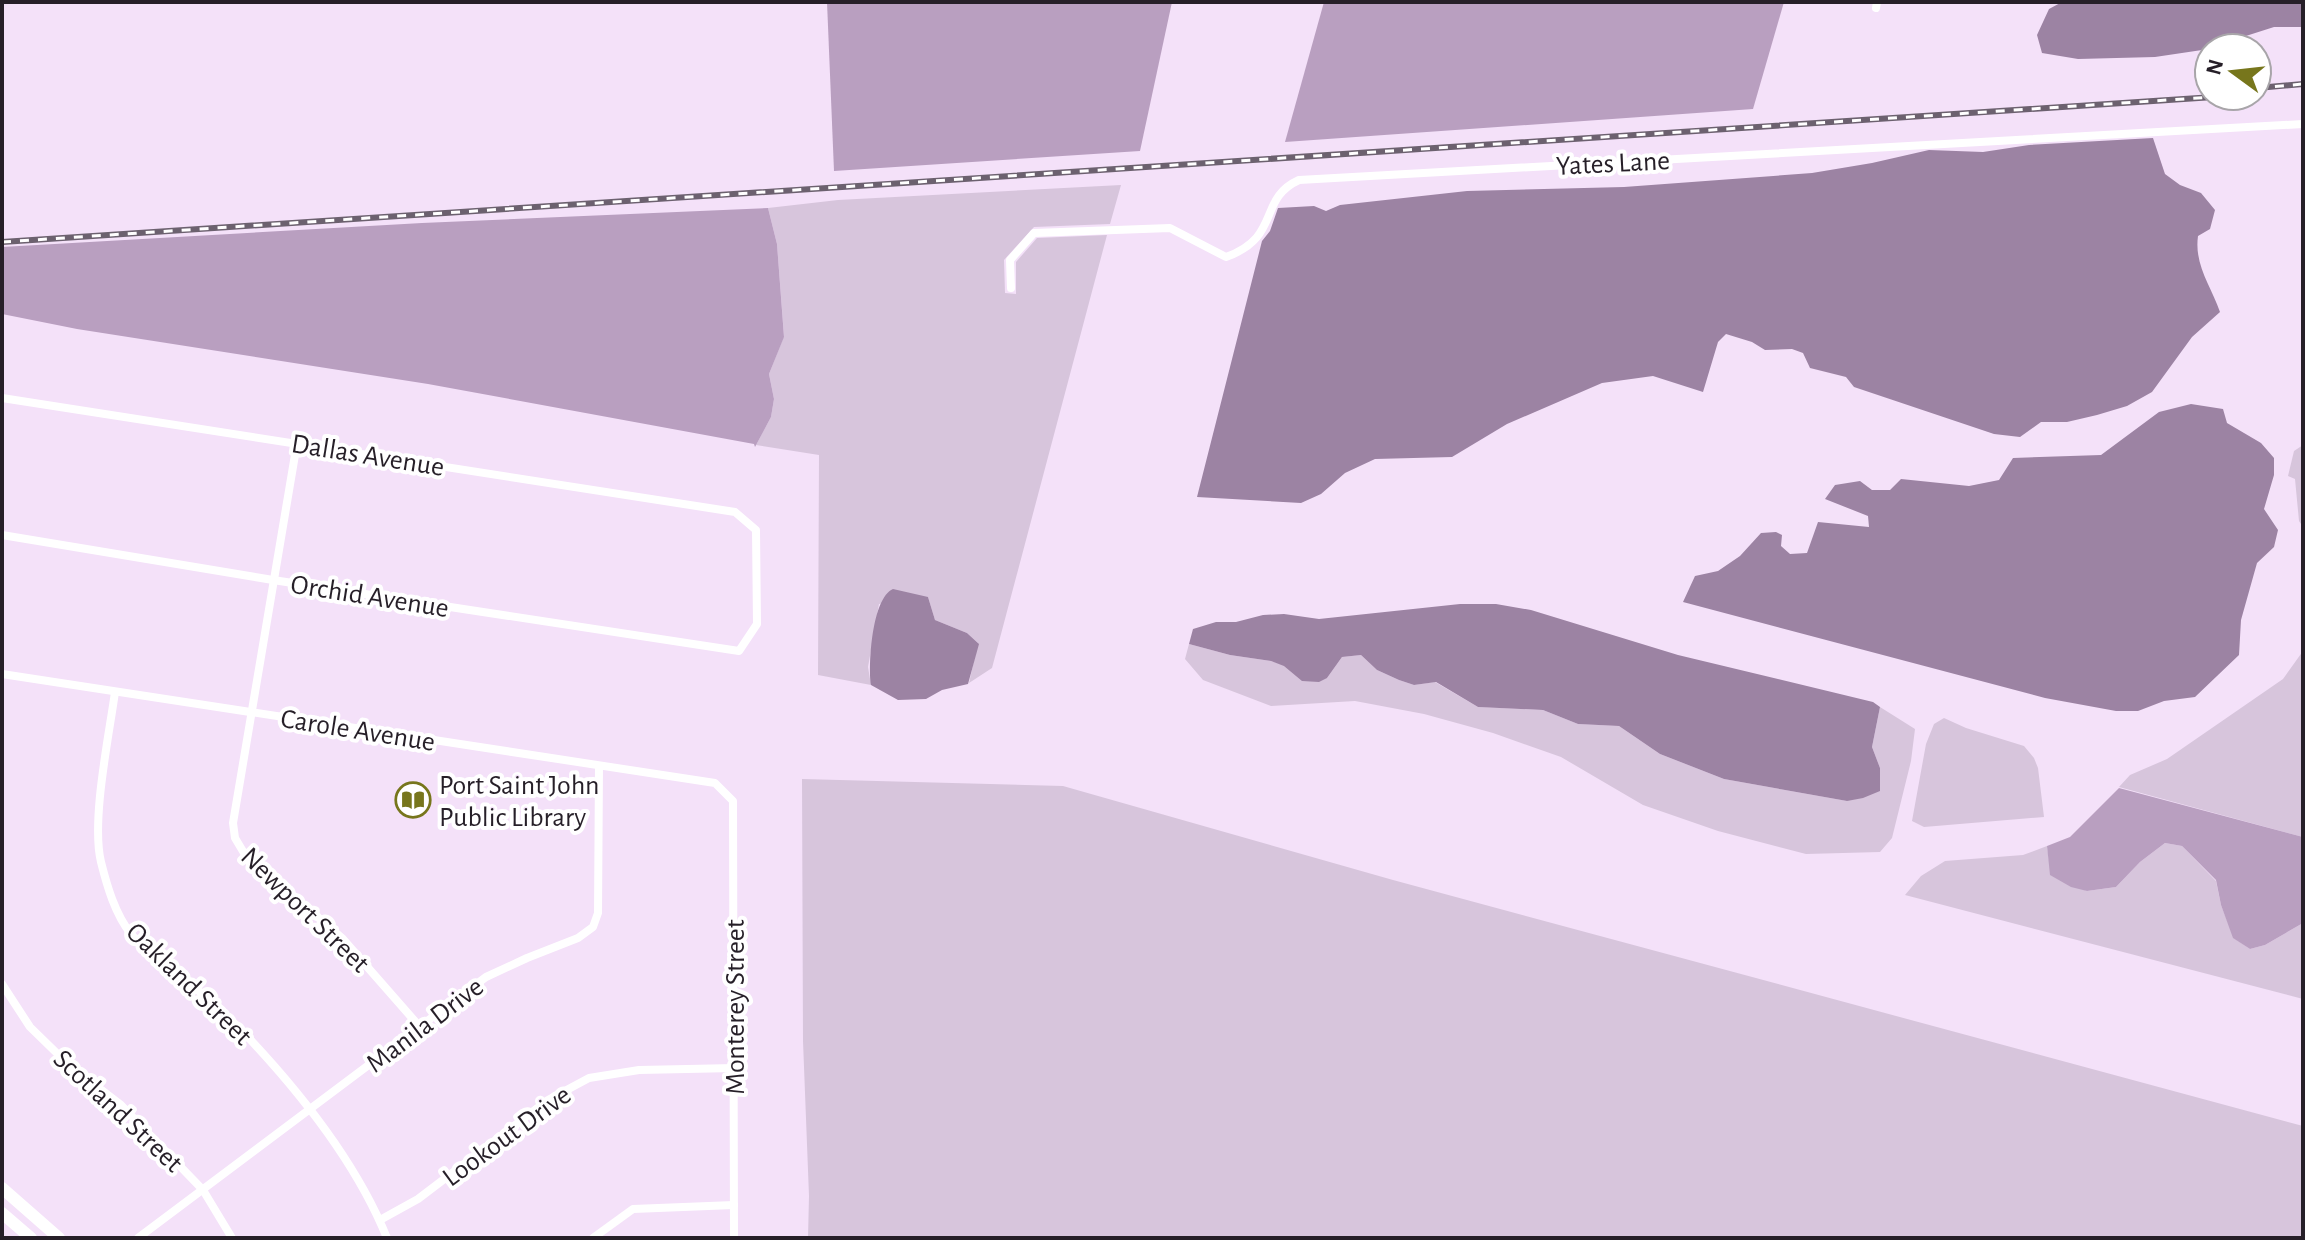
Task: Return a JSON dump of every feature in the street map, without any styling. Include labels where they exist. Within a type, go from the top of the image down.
[{"type":"main road","points":[[2,1188],[59,1238]]},
{"type":"main road","points":[[2,1213],[31,1238]]},
{"type":"street","name":"Yates Lane","points":[[1011,288],[1010,260],[1034,233],[1170,228],[1226,257],[1254,243],[1265,229],[1277,196],[1286,186],[1299,180],[2303,124]]},
{"type":"street","name":"Dallas Avenue","points":[[2,398],[735,512],[756,530],[757,624],[739,651]]},
{"type":"street","name":"Newport Street","points":[[297,443],[250,712],[233,823],[235,838],[244,853],[342,938],[420,1027]]},
{"type":"street","name":"Orchid Avenue","points":[[2,535],[739,651]]},
{"type":"street","name":"Carole Avenue","points":[[2,674],[715,783]]},
{"type":"street","name":"Oakland Street","points":[[115,692],[98,823],[100,858],[113,902],[132,936],[245,1034],[291,1086],[333,1140],[380,1220],[387,1238]]},
{"type":"street","name":"Manila Drive","points":[[138,1238],[486,977],[578,938],[593,927],[598,913],[599,766]]},
{"type":"street","name":"Monterey Street","points":[[715,783],[733,801],[734,1238]]},
{"type":"street","name":"Scotland Street","points":[[2,984],[30,1027],[70,1066],[121,1105],[203,1190],[232,1238]]},
{"type":"street","name":"Lookout Drive","points":[[380,1220],[418,1199],[548,1100],[589,1078],[639,1070],[735,1068]]},
{"type":"street","points":[[593,1238],[633,1209],[734,1205]]},
{"type":"shaded area","points":[[827,2],[1172,2],[1140,151],[834,171]]},
{"type":"shaded area","points":[[1324,2],[1784,2],[1753,109],[1285,142]]},
{"type":"shaded area","points":[[2062,2],[2303,2],[2303,27],[2274,27],[2258,32],[2193,32],[2193,51],[2155,57],[2078,59],[2042,53],[2037,35],[2049,9]]},
{"type":"shaded area","points":[[2153,138],[2165,174],[2180,185],[2201,193],[2215,210],[2210,229],[2198,236],[2197,247],[2201,266],[2220,312],[2192,337],[2152,392],[2127,406],[2067,422],[2041,422],[2020,437],[1994,434],[1854,387],[1846,377],[1810,368],[1803,353],[1792,349],[1765,350],[1752,342],[1726,334],[1718,342],[1703,392],[1653,376],[1602,383],[1507,424],[1452,457],[1375,459],[1345,473],[1321,494],[1301,503],[1197,497],[1262,241],[1270,231],[1278,208],[1314,206],[1326,211],[1340,205],[1467,191],[1624,187],[1812,173],[1929,150],[1983,152],[2029,145]]},
{"type":"shaded area","points":[[1121,185],[1110,224],[1034,227],[1004,260],[1005,293],[1016,294],[1016,262],[1037,238],[1107,235],[992,668],[969,683],[978,643],[967,633],[935,620],[928,597],[879,604],[868,667],[871,685],[818,675],[819,455],[756,445],[771,417],[774,399],[769,374],[784,336],[777,244],[768,208],[838,200]]},
{"type":"shaded area","points":[[768,208],[777,244],[784,337],[769,374],[774,399],[771,417],[755,447],[754,444],[428,384],[77,329],[2,314],[2,247],[422,223]]},
{"type":"shaded area","points":[[2191,404],[2223,409],[2227,423],[2261,443],[2274,458],[2274,475],[2264,509],[2278,530],[2274,547],[2257,563],[2241,620],[2239,655],[2195,697],[2164,701],[2138,711],[2116,711],[2045,698],[1683,602],[1695,576],[1718,571],[1740,556],[1761,533],[1776,532],[1782,535],[1781,546],[1790,554],[1807,553],[1818,522],[1869,527],[1868,516],[1825,499],[1835,485],[1860,481],[1872,490],[1890,490],[1901,479],[1969,486],[1999,480],[2013,458],[2101,455],[2159,412]]},
{"type":"shaded area","points":[[2303,445],[2303,527],[2299,521],[2295,479],[2288,476],[2294,451]]},
{"type":"shaded area","points":[[893,589],[928,597],[935,620],[967,633],[979,644],[968,684],[942,690],[926,699],[898,700],[871,685],[871,648],[876,618],[880,605]]},
{"type":"shaded area","points":[[1460,604],[1496,604],[1531,610],[1678,655],[1873,702],[1880,707],[1872,747],[1880,768],[1880,791],[1847,801],[1724,779],[1660,754],[1619,726],[1578,724],[1543,710],[1478,707],[1436,682],[1414,685],[1399,680],[1377,670],[1361,655],[1342,657],[1327,678],[1319,682],[1302,681],[1284,666],[1271,661],[1230,655],[1189,644],[1193,629],[1263,615],[1284,614],[1319,619]]},
{"type":"shaded area","points":[[1189,644],[1230,655],[1271,661],[1327,678],[1342,657],[1361,655],[1377,670],[1399,680],[1414,685],[1435,682],[1478,707],[1543,710],[1578,724],[1619,726],[1660,754],[1724,779],[1847,801],[1880,768],[1872,747],[1880,707],[1915,729],[1911,761],[1892,838],[1880,852],[1806,854],[1718,831],[1643,805],[1561,757],[1493,733],[1424,714],[1355,701],[1271,706],[1203,680],[1185,659]]},
{"type":"shaded area","points":[[2303,651],[2303,837],[2119,787],[2130,775],[2167,759],[2283,679]]},
{"type":"shaded area","points":[[1944,718],[2024,746],[2038,768],[2044,817],[1924,827],[1912,821],[1926,744],[1934,724]]},
{"type":"shaded area","points":[[802,779],[1063,786],[1393,880],[2303,1126],[2303,1238],[808,1238],[803,1041]]},
{"type":"shaded area","points":[[2119,788],[2303,837],[2303,923],[2265,945],[2250,949],[2233,938],[2216,880],[2182,846],[2165,843],[2140,862],[2116,887],[2087,891],[2071,887],[2050,875],[2047,846],[2070,837]]},
{"type":"shaded area","points":[[2165,843],[2182,846],[2216,881],[2221,905],[2234,938],[2250,949],[2265,945],[2303,923],[2303,999],[1905,895],[1921,876],[1945,861],[2023,855],[2047,846],[2051,875],[2087,891],[2116,887],[2140,862]]},
{"type":"railway","points":[[2273,87],[2303,84]]},
{"type":"railway","points":[[2,242],[2193,98]]},
{"type":"place","name":"Port Saint John Public Library","points":[[413,800]]}]
